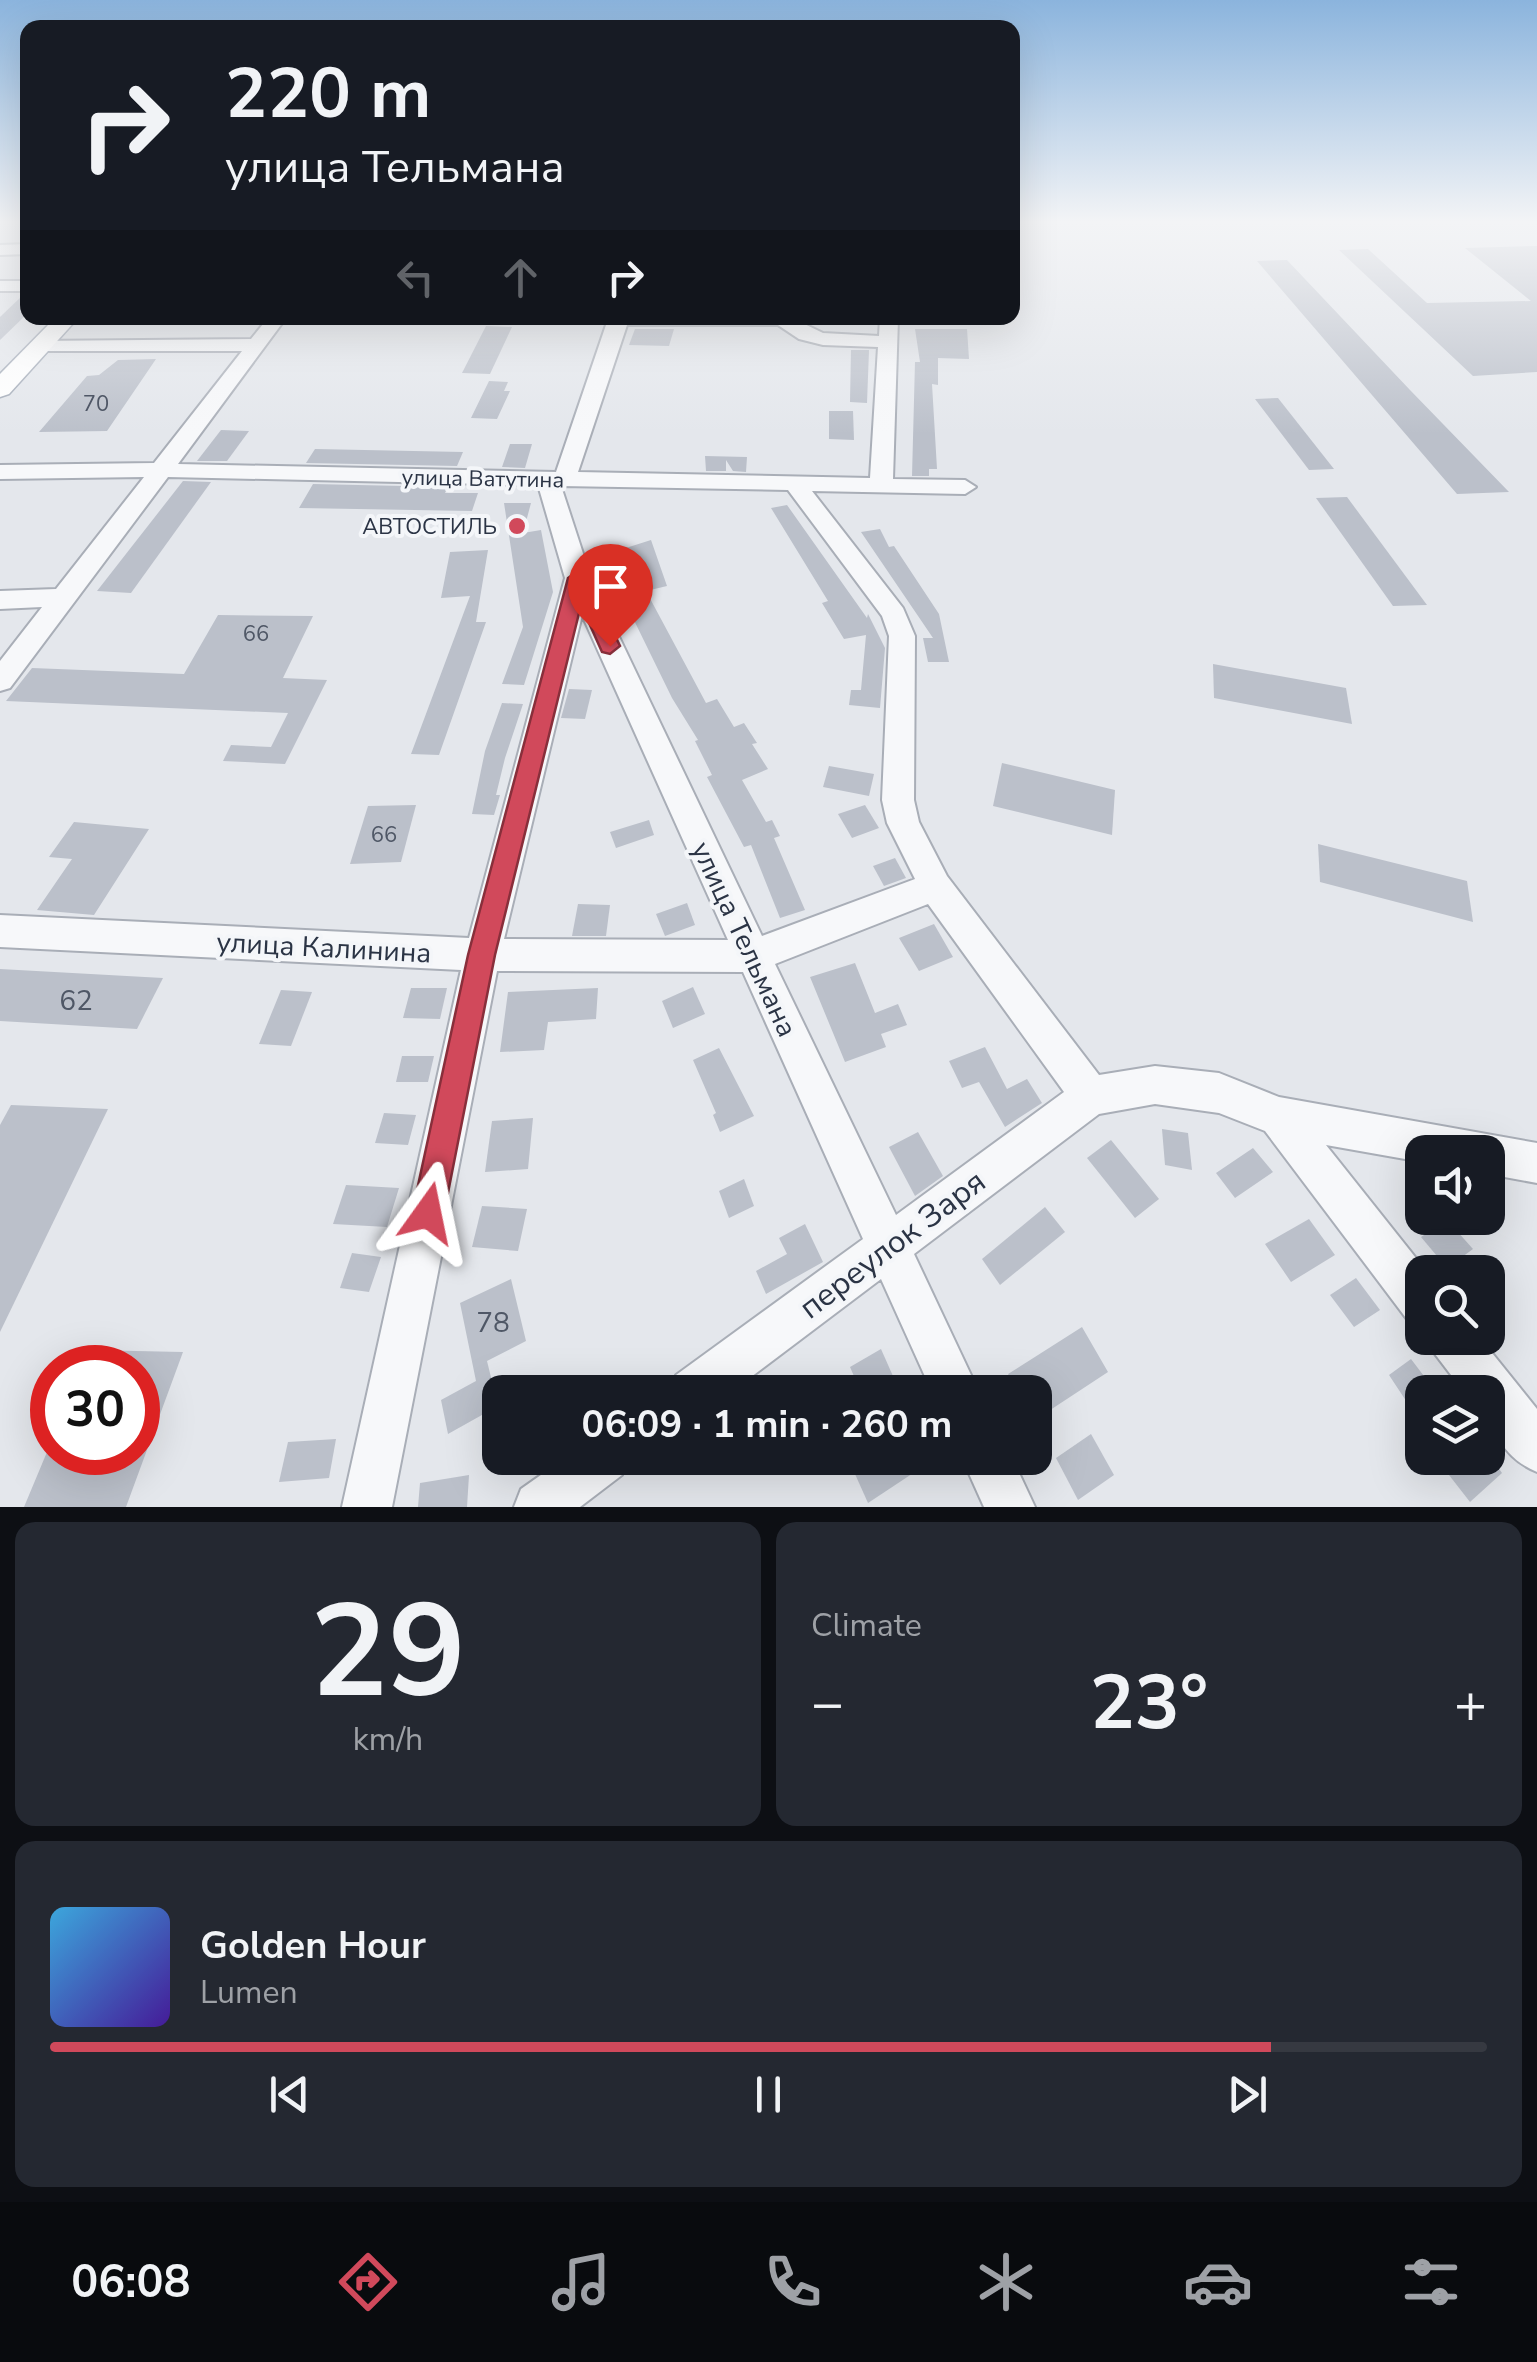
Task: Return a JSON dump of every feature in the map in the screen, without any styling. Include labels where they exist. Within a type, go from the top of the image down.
[{"type":"main road","points":[[0,389],[60,325]]},
{"type":"street","points":[[0,681],[271,325]]},
{"type":"street","points":[[556,480],[615,325]]},
{"type":"street","points":[[791,325],[806,335],[824,339],[887,342]]},
{"type":"street","points":[[881,486],[888,325]]},
{"type":"street","points":[[41,345],[256,345]]},
{"type":"street","name":"улица Ватутина","points":[[0,472],[159,470],[965,487]]},
{"type":"street","name":"улица Тельмана","points":[[556,480],[578,578],[948,1375]]},
{"type":"street","points":[[796,484],[894,614],[902,636],[898,800],[903,823],[935,886],[1091,1096],[1155,1086],[1219,1093],[1278,1117],[1405,1139]]},
{"type":"street","points":[[367,1507],[482,955],[578,578]]},
{"type":"street","points":[[0,600],[64,597]]},
{"type":"street","name":"улица Калинина","points":[[0,932],[482,955],[752,956],[935,886]]},
{"type":"street","name":"переулок Заря","points":[[716,1375],[1091,1096]]},
{"type":"street","points":[[1278,1117],[1405,1280]]},
{"type":"street","points":[[1505,1157],[1537,1162]]},
{"type":"street","points":[[1463,1355],[1537,1448]]},
{"type":"street","points":[[539,1507],[583,1475]]},
{"type":"street","points":[[994,1475],[1010,1507]]},
{"type":"building","points":[[1285,293],[1319,293],[1509,492],[1457,494]]},
{"type":"building","points":[[1385,293],[1416,293],[1427,303],[1531,301],[1521,293],[1537,293],[1537,372],[1473,376]]},
{"type":"building","points":[[20,298],[20,321],[0,340],[0,317]]},
{"type":"building","points":[[486,326],[512,327],[490,374],[462,373]]},
{"type":"building","points":[[635,329],[674,329],[669,346],[629,345]]},
{"type":"building","points":[[915,329],[967,329],[969,359],[938,358],[938,385],[932,384],[937,469],[929,469],[929,476],[912,476],[915,362],[920,362]]},
{"type":"building","points":[[851,350],[869,350],[867,403],[850,402]]},
{"type":"building","points":[[156,359],[107,431],[39,432],[87,376],[99,375],[118,360]]},
{"type":"building","points":[[489,381],[508,382],[504,391],[510,391],[497,419],[471,418]]},
{"type":"building","points":[[1278,398],[1334,469],[1309,470],[1255,399]]},
{"type":"building","points":[[829,411],[853,411],[854,440],[829,439]]},
{"type":"building","points":[[221,430],[249,431],[227,461],[197,461]]},
{"type":"building","points":[[510,444],[532,444],[525,468],[502,467]]},
{"type":"building","points":[[315,449],[463,452],[457,466],[306,463]]},
{"type":"building","points":[[705,456],[747,457],[746,472],[733,471],[726,460],[726,471],[706,471]]},
{"type":"building","points":[[183,481],[211,482],[131,593],[97,591]]},
{"type":"building","points":[[313,484],[448,487],[445,493],[478,493],[472,511],[299,508]]},
{"type":"building","points":[[1347,497],[1427,605],[1393,606],[1316,498]]},
{"type":"building","points":[[504,503],[531,503],[523,533],[541,530],[553,592],[524,685],[502,684],[523,627]]},
{"type":"building","points":[[787,505],[867,618],[868,614],[885,648],[880,708],[849,705],[851,690],[861,690],[866,635],[844,639],[822,603],[828,601],[771,508]]},
{"type":"building","points":[[880,529],[939,614],[949,662],[928,662],[923,638],[933,638],[861,532]]},
{"type":"building","points":[[651,540],[667,586],[646,591],[706,703],[717,699],[734,727],[744,723],[757,743],[752,744],[768,769],[742,780],[766,822],[772,820],[780,836],[774,838],[805,910],[780,918],[751,845],[744,847],[707,777],[712,775],[695,741],[698,740],[672,698],[628,608],[607,554]]},
{"type":"building","points":[[488,550],[476,622],[486,622],[439,755],[411,754],[470,596],[441,598],[450,552]]},
{"type":"building","points":[[218,615],[313,616],[283,678],[327,680],[285,764],[223,761],[231,745],[271,747],[288,713],[6,701],[32,668],[184,674]]},
{"type":"building","points":[[1213,664],[1346,688],[1352,724],[1214,698]]},
{"type":"building","points":[[569,689],[592,690],[585,719],[561,718]]},
{"type":"building","points":[[502,703],[523,704],[505,758],[496,795],[500,795],[494,815],[472,814],[485,751]]},
{"type":"building","points":[[1002,763],[1115,790],[1112,835],[993,806]]},
{"type":"building","points":[[829,766],[874,774],[869,796],[823,787]]},
{"type":"building","points":[[416,805],[401,862],[350,864],[368,806]]},
{"type":"building","points":[[865,805],[879,828],[852,838],[838,814]]},
{"type":"building","points":[[649,820],[654,835],[616,848],[610,832]]},
{"type":"building","points":[[74,822],[149,829],[94,915],[37,910],[72,859],[49,857]]},
{"type":"building","points":[[1318,844],[1467,881],[1473,922],[1320,882]]},
{"type":"building","points":[[895,858],[906,878],[884,886],[873,866]]},
{"type":"building","points":[[687,903],[695,925],[665,936],[656,914]]},
{"type":"building","points":[[578,904],[610,905],[606,936],[572,936]]},
{"type":"building","points":[[934,924],[953,957],[919,971],[899,938]]},
{"type":"building","points":[[855,963],[875,1013],[898,1004],[907,1025],[881,1034],[886,1047],[845,1062],[810,977]]},
{"type":"building","points":[[0,969],[163,978],[137,1029],[0,1021]]},
{"type":"building","points":[[693,987],[705,1014],[673,1028],[662,1001]]},
{"type":"building","points":[[411,988],[447,988],[440,1019],[403,1018]]},
{"type":"building","points":[[598,988],[596,1019],[548,1022],[544,1050],[500,1052],[508,992]]},
{"type":"building","points":[[281,990],[312,992],[291,1046],[259,1044]]},
{"type":"building","points":[[985,1047],[1007,1089],[1027,1079],[1042,1103],[1005,1127],[979,1082],[962,1088],[949,1061]]},
{"type":"building","points":[[719,1048],[754,1116],[720,1132],[693,1060]]},
{"type":"building","points":[[402,1056],[434,1056],[428,1082],[396,1082]]},
{"type":"building","points":[[11,1105],[108,1109],[0,1332],[0,1125]]},
{"type":"building","points":[[384,1113],[416,1115],[408,1145],[375,1143]]},
{"type":"building","points":[[533,1118],[528,1169],[485,1172],[492,1121]]},
{"type":"building","points":[[1162,1129],[1188,1133],[1192,1170],[1165,1165]]},
{"type":"building","points":[[918,1132],[943,1176],[915,1196],[889,1147]]},
{"type":"building","points":[[1111,1140],[1159,1199],[1135,1218],[1087,1158]]},
{"type":"building","points":[[1253,1148],[1273,1172],[1235,1198],[1216,1173]]},
{"type":"building","points":[[744,1179],[754,1206],[729,1218],[719,1191]]},
{"type":"building","points":[[346,1185],[399,1188],[387,1227],[333,1224]]},
{"type":"building","points":[[482,1206],[527,1209],[518,1251],[472,1247]]},
{"type":"building","points":[[1045,1207],[1065,1232],[1000,1285],[982,1259]]},
{"type":"building","points":[[1309,1219],[1335,1255],[1291,1282],[1265,1244]]},
{"type":"building","points":[[805,1224],[823,1262],[766,1294],[756,1271],[787,1254],[779,1238]]},
{"type":"building","points":[[1460,1235],[1473,1249],[1465,1255],[1436,1255],[1421,1237]]},
{"type":"building","points":[[352,1253],[381,1257],[369,1292],[340,1288]]},
{"type":"building","points":[[1356,1278],[1380,1310],[1354,1327],[1330,1295]]},
{"type":"building","points":[[511,1279],[526,1341],[487,1361],[490,1375],[482,1375],[482,1415],[448,1434],[441,1400],[476,1381],[460,1303]]},
{"type":"building","points":[[1082,1327],[1108,1372],[1052,1409],[1052,1375],[1008,1374]]},
{"type":"building","points":[[881,1349],[892,1375],[854,1375],[850,1367]]},
{"type":"building","points":[[160,1352],[183,1352],[160,1415]]},
{"type":"building","points":[[1411,1359],[1423,1375],[1405,1375],[1405,1399],[1389,1375]]},
{"type":"building","points":[[1091,1434],[1114,1475],[1078,1500],[1056,1458]]},
{"type":"building","points":[[336,1439],[329,1478],[279,1482],[288,1442]]},
{"type":"building","points":[[37,1475],[138,1475],[126,1507],[24,1507]]},
{"type":"building","points":[[469,1475],[467,1507],[418,1507],[420,1483]]},
{"type":"building","points":[[855,1475],[910,1475],[868,1503]]},
{"type":"building","points":[[1449,1475],[1500,1475],[1470,1502]]},
{"type":"place","name":"АВТОСТИЛЬ","points":[[517,526]]},
{"type":"route","points":[[428,1213],[482,955],[578,578],[610,646]]}]
